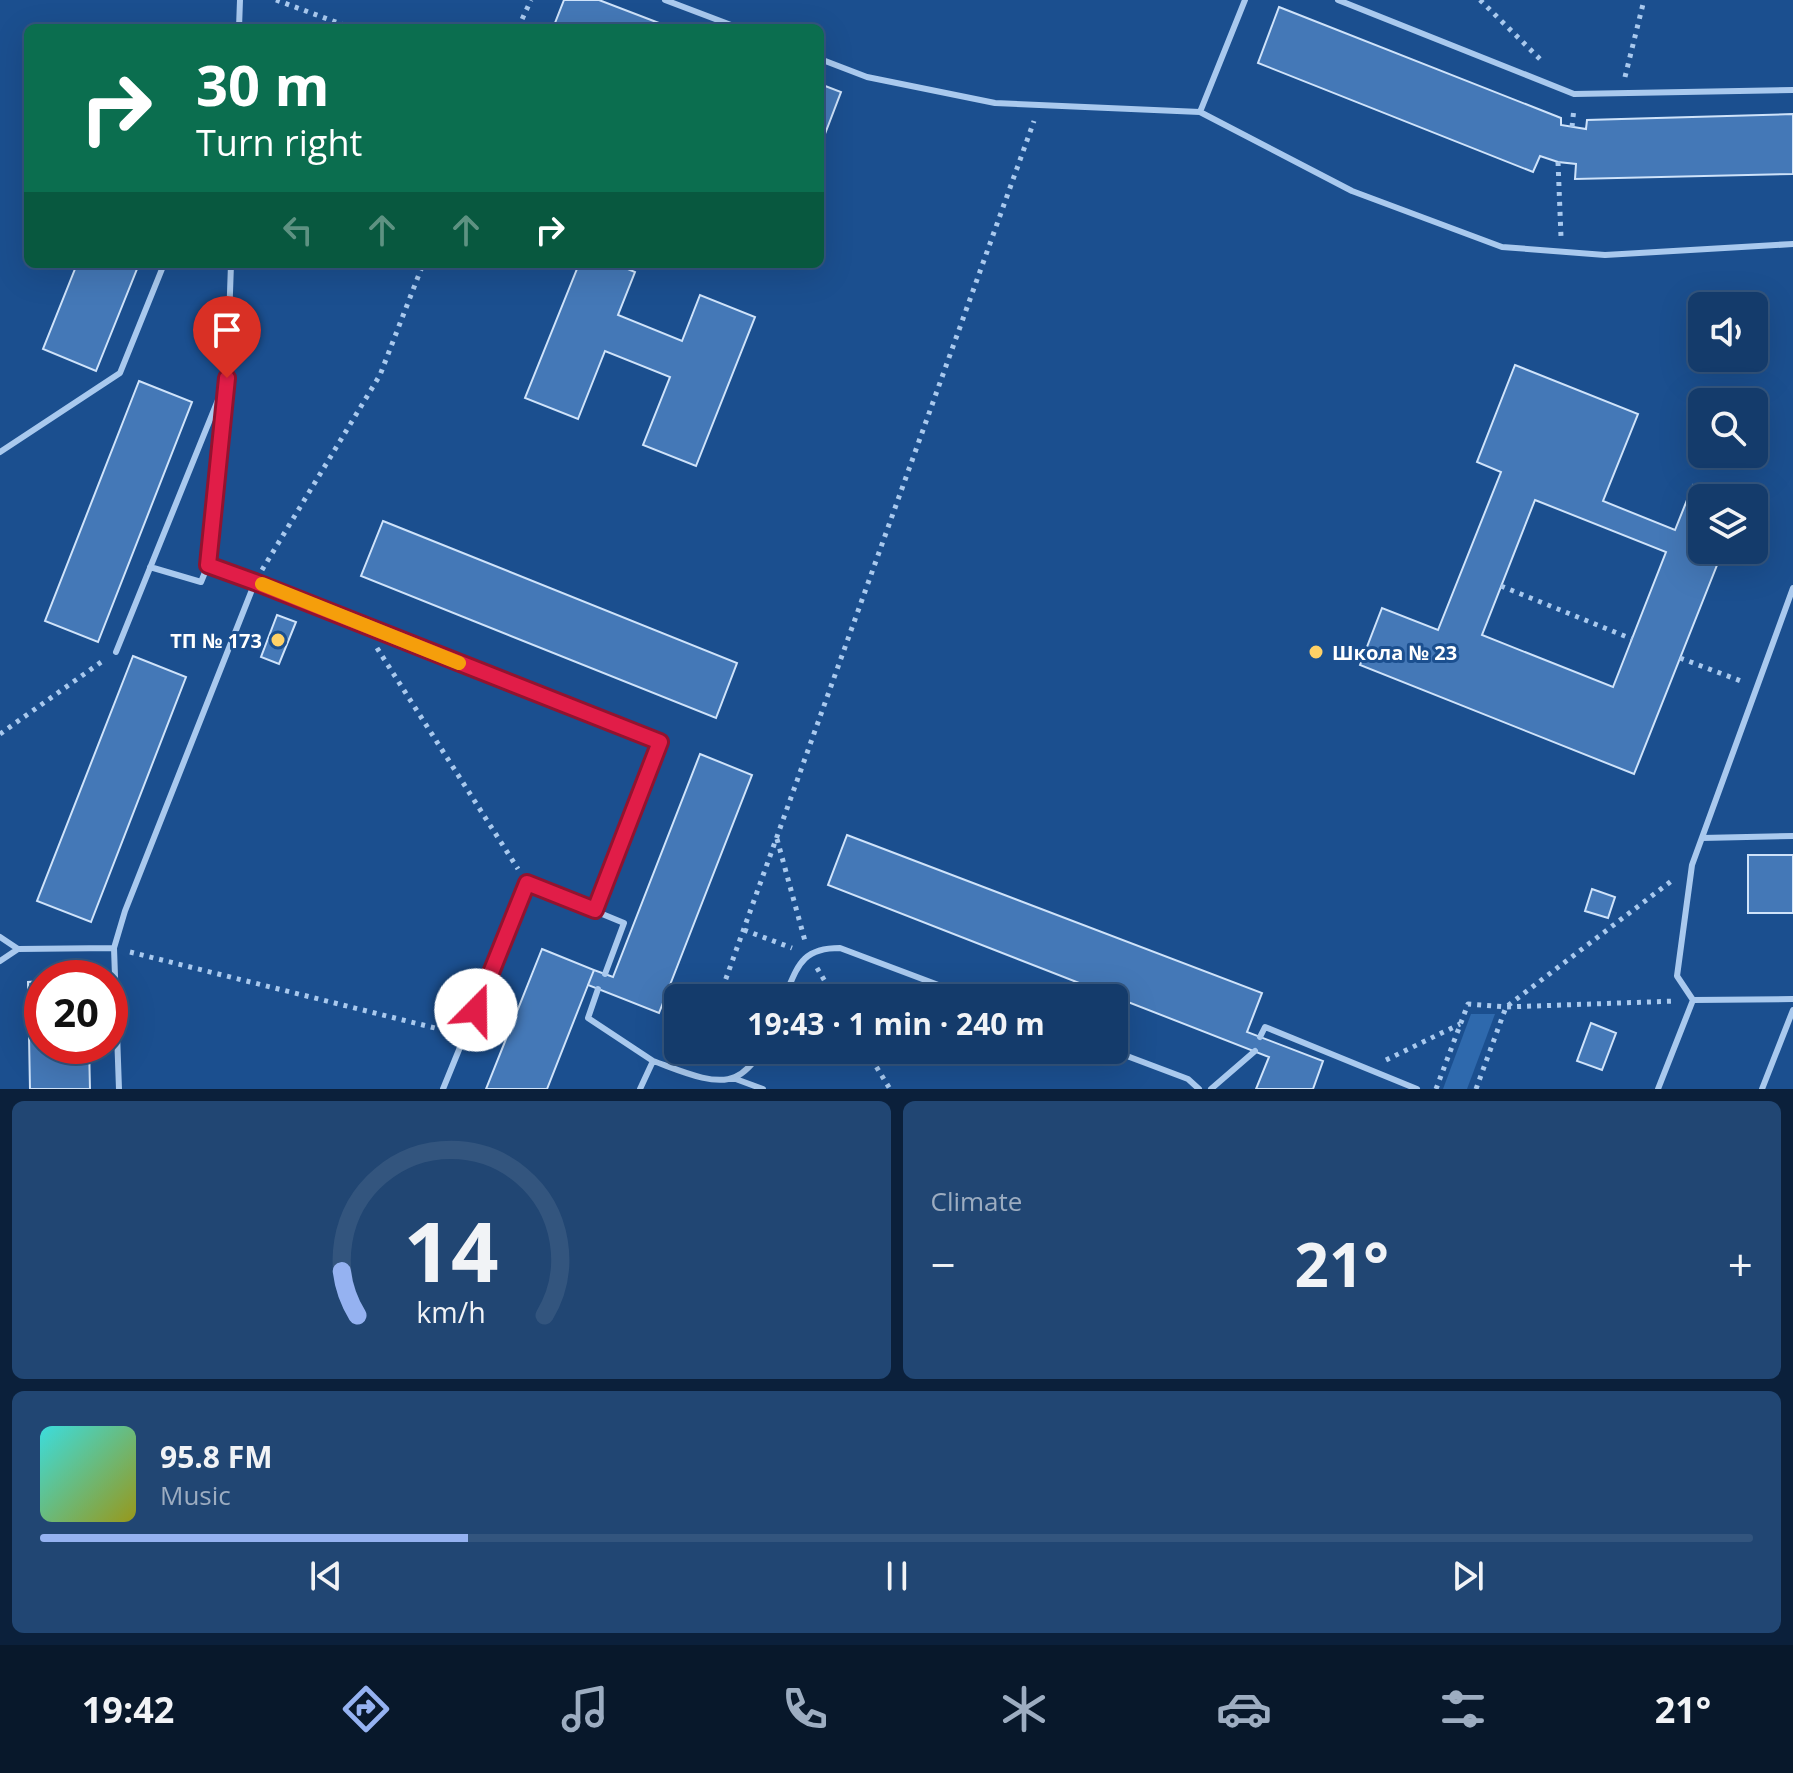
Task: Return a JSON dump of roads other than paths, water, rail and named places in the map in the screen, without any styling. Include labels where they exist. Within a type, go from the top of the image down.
[{"type":"lane","points":[[239,24],[240,0]]},
{"type":"lane","points":[[665,0],[728,24]]},
{"type":"lane","points":[[1200,112],[1245,0]]},
{"type":"lane","points":[[1338,0],[1574,94],[1793,90]]},
{"type":"lane","points":[[824,61],[867,77],[995,103],[1200,112],[1352,191],[1502,247],[1605,255],[1793,244]]},
{"type":"lane","points":[[0,452],[120,373],[162,268]]},
{"type":"lane","points":[[150,567],[201,582],[208,565],[227,378],[231,268]]},
{"type":"lane","points":[[116,652],[227,378]]},
{"type":"lane","points":[[208,565],[660,742],[595,910]]},
{"type":"lane","points":[[119,1089],[114,948],[125,911],[255,582]]},
{"type":"lane","points":[[1693,1000],[1677,976],[1692,865],[1793,588]]},
{"type":"lane","points":[[1702,838],[1793,836]]},
{"type":"lane","points":[[443,1089],[527,883],[624,923],[605,974]]},
{"type":"lane","points":[[0,937],[18,949]]},
{"type":"lane","points":[[0,961],[18,949],[114,948]]},
{"type":"lane","points":[[790,984],[798,964],[808,954],[822,948],[840,948],[936,984]]},
{"type":"lane","points":[[598,989],[588,1018],[653,1061],[715,1081],[733,1078],[752,1064]]},
{"type":"lane","points":[[1693,1000],[1793,999]]},
{"type":"lane","points":[[1658,1089],[1693,1000]]},
{"type":"lane","points":[[1762,1089],[1793,1010]]},
{"type":"lane","points":[[1260,1037],[1265,1027],[1417,1089]]},
{"type":"lane","points":[[1211,1089],[1255,1051]]},
{"type":"lane","points":[[1128,1056],[1188,1079],[1199,1089]]},
{"type":"lane","points":[[640,1089],[653,1061]]},
{"type":"lane","points":[[733,1078],[763,1089]]},
{"type":"place","name":"ТП № 173","points":[[278,640]]},
{"type":"place","name":"Школа № 23","points":[[1316,652]]}]
